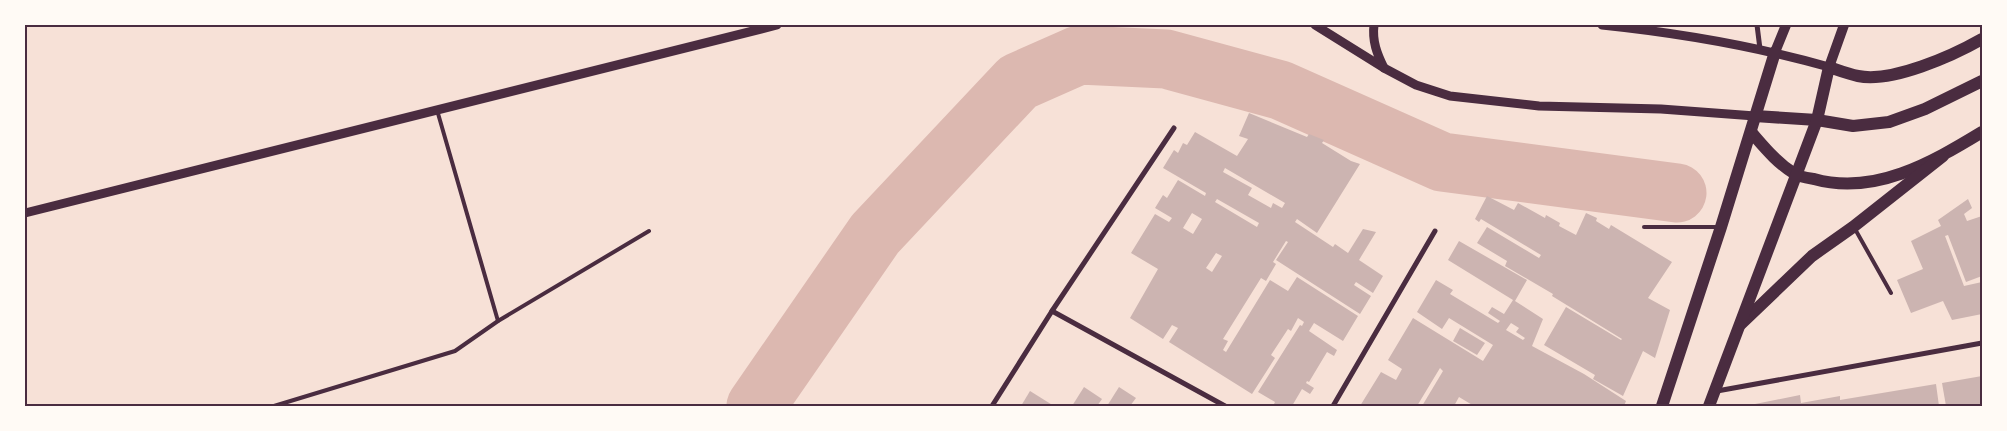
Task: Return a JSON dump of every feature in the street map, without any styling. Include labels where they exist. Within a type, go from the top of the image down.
[{"type":"main road","points":[[1662,406],[1721,227],[1775,52],[1786,25]]},
{"type":"main road","points":[[1708,406],[1817,120],[1828,67],[1844,25]]},
{"type":"main road","points":[[1828,67],[1859,76],[1884,77],[1927,64],[1969,46],[1982,38]]},
{"type":"main road","points":[[1755,116],[1817,120],[1854,126],[1889,122],[1925,109],[1982,81]]},
{"type":"main road","points":[[1751,132],[1772,157],[1797,175],[1828,184],[1860,184],[1893,177],[1943,156]]},
{"type":"main road","points":[[1738,327],[1812,256],[1854,227],[1943,156],[1982,132]]},
{"type":"street","points":[[25,213],[777,25]]},
{"type":"street","points":[[1315,25],[1384,68],[1416,85],[1450,96],[1539,106],[1661,109],[1755,116]]},
{"type":"street","points":[[1374,25],[1377,53],[1384,68]]},
{"type":"street","points":[[1602,25],[1641,29],[1760,49],[1828,67]]},
{"type":"street","points":[[1757,25],[1760,49]]},
{"type":"street","points":[[992,406],[1052,311],[1174,128]]},
{"type":"street","points":[[1333,406],[1435,231]]},
{"type":"street","points":[[1052,311],[1225,406]]},
{"type":"street","points":[[1714,391],[1982,343]]},
{"type":"lane","points":[[437,110],[498,321]]},
{"type":"lane","points":[[1644,227],[1721,227]]},
{"type":"lane","points":[[1854,227],[1891,293]]},
{"type":"lane","points":[[274,406],[455,350],[498,321],[649,231]]},
{"type":"building","points":[[1249,113],[1307,137],[1309,134],[1324,140],[1322,143],[1351,161],[1360,164],[1317,233],[1297,219],[1295,222],[1333,247],[1335,244],[1348,253],[1363,229],[1376,232],[1359,260],[1383,276],[1373,293],[1356,282],[1354,285],[1371,296],[1360,314],[1276,260],[1288,242],[1286,241],[1273,262],[1276,264],[1266,281],[1261,278],[1223,339],[1228,341],[1223,350],[1226,352],[1270,280],[1288,291],[1297,277],[1358,316],[1343,341],[1314,323],[1309,331],[1337,350],[1334,356],[1327,352],[1309,382],[1307,381],[1306,383],[1314,388],[1310,394],[1302,389],[1292,406],[1273,406],[1275,402],[1258,392],[1300,325],[1302,326],[1304,322],[1298,318],[1291,331],[1288,329],[1271,355],[1275,358],[1252,394],[1169,342],[1178,328],[1172,325],[1163,339],[1130,318],[1158,269],[1131,253],[1155,214],[1169,222],[1172,218],[1155,208],[1163,195],[1167,198],[1178,180],[1205,196],[1206,193],[1163,168],[1174,150],[1178,153],[1183,143],[1187,145],[1195,132],[1237,156],[1248,139],[1239,136]],"holes":[[[1225,168],[1285,203],[1282,208],[1273,203],[1271,208],[1248,195],[1252,188],[1223,172]],[[1217,199],[1259,223],[1257,227],[1215,202]],[[1192,213],[1202,219],[1193,234],[1183,228]],[[1216,253],[1222,256],[1212,272],[1206,268]]]},
{"type":"building","points":[[1487,196],[1514,210],[1518,203],[1545,218],[1546,215],[1560,223],[1559,226],[1576,235],[1586,213],[1597,218],[1596,221],[1609,229],[1611,225],[1672,262],[1648,298],[1670,310],[1655,358],[1643,351],[1623,396],[1593,379],[1595,375],[1544,345],[1566,307],[1622,339],[1552,296],[1553,294],[1505,266],[1507,261],[1477,243],[1487,227],[1539,258],[1541,255],[1481,219],[1479,222],[1475,219]]},
{"type":"building","points":[[1968,199],[1972,208],[1964,214],[1967,221],[1982,216],[1982,276],[1966,282],[1948,235],[1945,236],[1964,286],[1982,282],[1982,314],[1952,320],[1943,301],[1911,313],[1897,280],[1923,269],[1911,241],[1941,226],[1938,220]]},
{"type":"building","points":[[1459,241],[1527,280],[1515,301],[1543,319],[1532,346],[1584,374],[1626,401],[1624,406],[1474,406],[1459,397],[1454,406],[1422,406],[1443,371],[1440,368],[1417,406],[1360,406],[1381,372],[1396,380],[1402,369],[1388,360],[1413,318],[1483,361],[1493,345],[1449,318],[1442,329],[1417,312],[1436,280],[1453,290],[1450,294],[1498,323],[1500,321],[1488,313],[1492,307],[1504,314],[1513,300],[1448,260]],"holes":[[[1511,323],[1519,328],[1516,332],[1525,338],[1523,340],[1506,330]]]},
{"type":"building","points":[[1460,328],[1485,343],[1477,355],[1453,341]]},
{"type":"building","points":[[1982,376],[1982,406],[1946,406],[1942,383]]},
{"type":"building","points":[[1936,384],[1939,406],[1745,406],[1800,395],[1801,403],[1840,396],[1840,400]]},
{"type":"building","points":[[1084,387],[1102,399],[1097,406],[1072,406]]},
{"type":"building","points":[[1119,387],[1136,398],[1130,406],[1107,406]]},
{"type":"building","points":[[1030,391],[1054,406],[1021,406]]},
{"type":"waterway","points":[[756,406],[875,234],[1018,82],[1079,55],[1166,59],[1280,90],[1442,162],[1677,193]]}]
